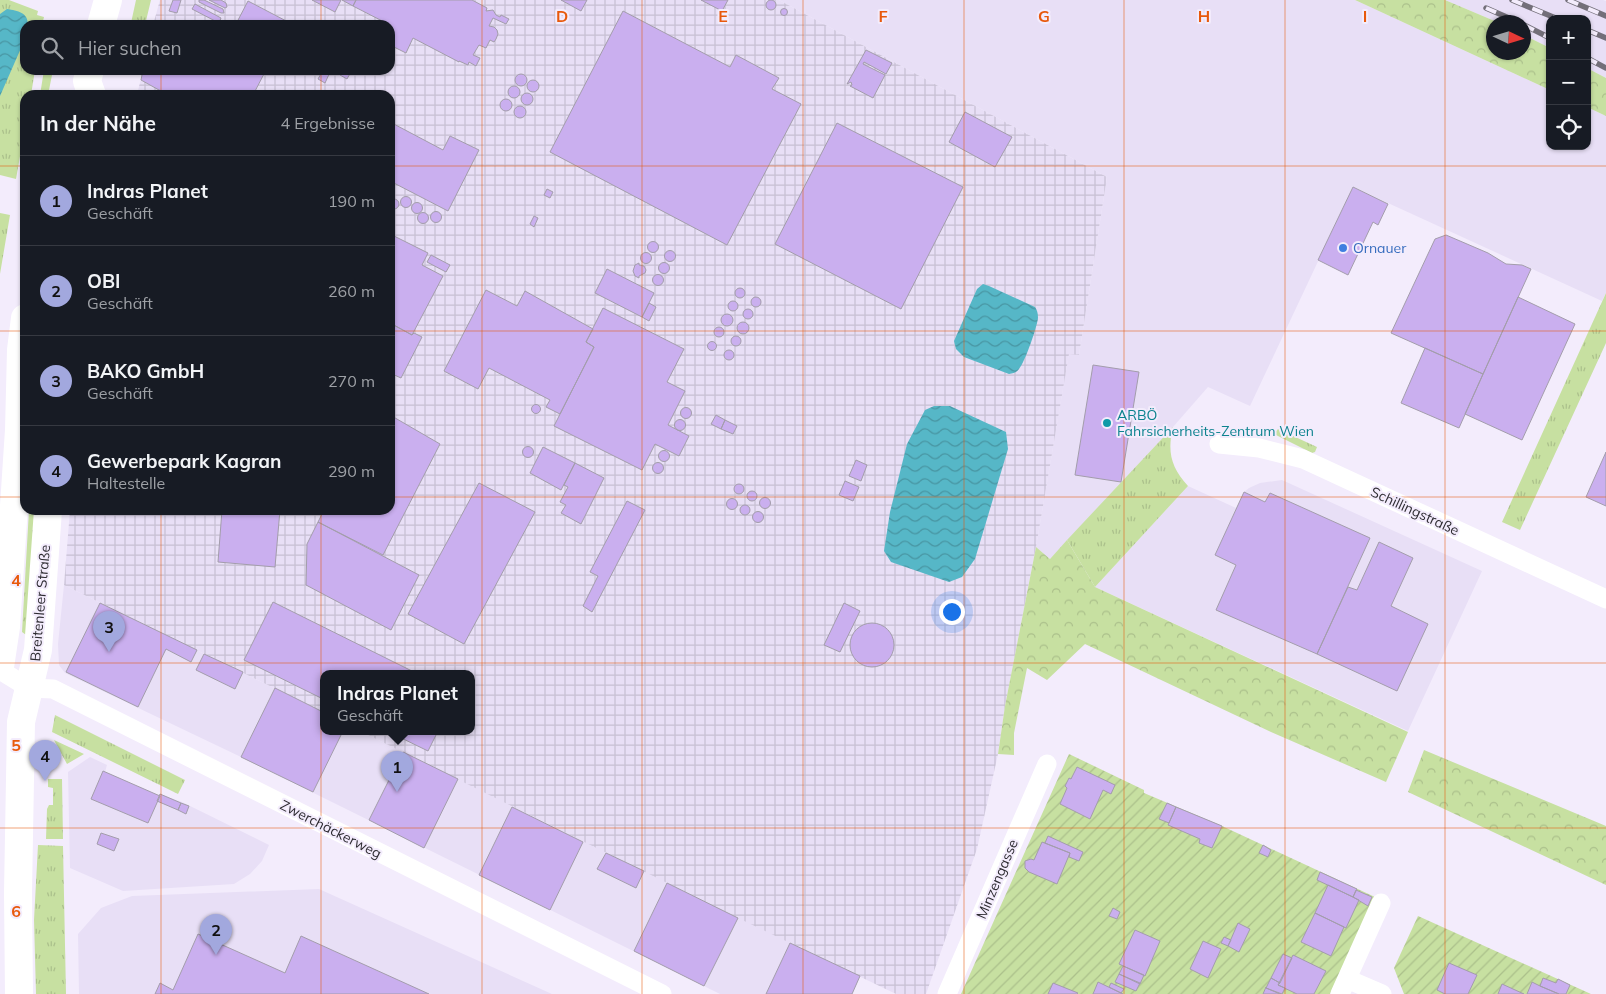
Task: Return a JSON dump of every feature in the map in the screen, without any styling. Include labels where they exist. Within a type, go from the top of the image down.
[{"type":"main road","points":[[102,20],[108,0]]},
{"type":"main road","points":[[0,669],[7,619],[19,430],[20,350]]},
{"type":"main road","name":"Breitenleer Straße","points":[[19,994],[18,909],[21,722],[38,650],[48,515]]},
{"type":"street","name":"Schillingstraße","points":[[1219,444],[1259,448],[1303,459],[1606,598]]},
{"type":"street","name":"Zwerchäckerweg","points":[[0,669],[29,688],[53,689],[662,994]]},
{"type":"street","name":"Minzengasse","points":[[947,994],[1047,764]]},
{"type":"street","points":[[1382,903],[1343,986],[1382,994]]},
{"type":"shaded area","points":[[160,0],[779,0],[1107,177],[1079,355],[1069,354],[998,754],[977,849],[926,994],[896,994],[368,735],[475,735],[475,670],[320,670],[320,711],[64,585],[70,515],[395,515],[395,90],[138,90],[142,75],[395,75],[395,20],[154,20]]},
{"type":"shaded area","points":[[779,0],[1355,0],[1546,88],[1546,150],[1591,150],[1591,109],[1606,116],[1606,293],[1602,301],[1353,187],[1250,406],[1208,387],[1050,559],[1036,547],[1069,353],[1079,355],[1107,177]]},
{"type":"shaded area","points":[[1445,0],[1606,1],[1606,78],[1591,70],[1591,15],[1546,15],[1546,46],[1531,38],[1531,15],[1486,15],[1486,17]]},
{"type":"shaded area","points":[[1282,480],[1482,571],[1408,731],[1095,587],[1188,486],[1236,508],[1244,492],[1249,488],[1260,483]]},
{"type":"shaded area","points":[[64,585],[320,711],[320,735],[368,735],[860,976],[852,994],[720,994],[241,757],[65,673],[59,665],[58,644]]},
{"type":"shaded area","points":[[90,757],[107,765],[105,772],[159,796],[160,794],[182,802],[269,845],[262,861],[250,874],[234,884],[123,891],[70,868],[68,772]]},
{"type":"shaded area","points":[[319,889],[552,994],[79,994],[78,934],[101,908],[132,896]]},
{"type":"green space","points":[[0,0],[9,0],[38,11],[37,15],[44,17],[43,20],[20,20],[20,75],[34,75],[32,90],[20,90],[20,156],[16,179],[0,175]]},
{"type":"green space","points":[[136,0],[151,0],[146,20],[132,20]]},
{"type":"green space","points":[[1355,0],[1445,0],[1486,17],[1486,60],[1531,60],[1531,38],[1546,46],[1546,88]]},
{"type":"green space","points":[[1591,70],[1606,78],[1606,116],[1591,109]]},
{"type":"green space","points":[[43,75],[52,75],[49,90],[41,90]]},
{"type":"green space","points":[[0,213],[10,215],[0,274]]},
{"type":"green space","points":[[1606,293],[1606,343],[1520,530],[1502,522]]},
{"type":"green space","points":[[1173,427],[1170,444],[1172,459],[1174,466],[1188,486],[1095,587],[1067,540]]},
{"type":"green space","points":[[1278,429],[1317,447],[1315,452],[1312,453],[1274,434]]},
{"type":"green space","points":[[29,515],[38,515],[29,637],[22,632]]},
{"type":"green space","points":[[1067,540],[1095,587],[1408,732],[1386,782],[1271,732],[1085,644],[1047,680],[1027,668],[1014,733],[1014,755],[998,754],[1005,706],[1036,547],[1050,559]]},
{"type":"green space","points":[[55,715],[185,780],[178,794],[52,732]]},
{"type":"green space","points":[[54,740],[84,754],[67,764]]},
{"type":"green space","points":[[1424,750],[1606,826],[1606,885],[1408,792]]},
{"type":"green space","points":[[1069,754],[1144,790],[1144,793],[1222,826],[1375,897],[1330,994],[961,994]]},
{"type":"green space","points":[[48,779],[62,779],[63,839],[46,839],[47,809],[49,805],[53,805],[53,788],[48,787]]},
{"type":"green space","points":[[38,845],[63,846],[66,994],[36,994],[34,920]]},
{"type":"green space","points":[[1418,916],[1591,994],[1404,994],[1394,968]]},
{"type":"water","points":[[7,9],[24,15],[28,20],[20,20],[20,50],[0,96],[0,14]]},
{"type":"water","points":[[983,284],[1035,307],[1037,310],[1038,318],[1030,344],[1021,365],[1014,373],[1009,374],[964,357],[956,349],[954,341],[977,289]]},
{"type":"water","points":[[934,406],[950,406],[1006,432],[1008,449],[975,559],[962,577],[949,582],[891,562],[884,551],[890,512],[907,444],[925,410]]},
{"type":"building","points":[[173,0],[181,0],[177,13],[169,11]]},
{"type":"building","points":[[199,0],[204,0],[223,9],[224,13],[199,2]]},
{"type":"building","points":[[209,0],[221,0],[226,3],[227,7],[225,8]]},
{"type":"building","points":[[312,0],[341,0],[335,12]]},
{"type":"building","points":[[342,0],[356,0],[353,6]]},
{"type":"building","points":[[356,0],[472,0],[487,8],[486,11],[493,10],[496,15],[509,19],[506,24],[493,18],[489,26],[494,27],[498,34],[494,42],[490,40],[486,48],[479,45],[473,55],[480,58],[476,66],[469,62],[468,65],[459,62],[413,38],[406,53],[395,48],[395,20],[380,20],[353,6]]},
{"type":"building","points":[[561,0],[587,0],[581,11]]},
{"type":"building","points":[[701,0],[728,0],[722,11]]},
{"type":"building","points":[[769,0],[773,0],[776,5],[773,10],[769,10],[766,7],[766,3]]},
{"type":"building","points":[[248,1],[284,20],[238,20]]},
{"type":"building","points":[[195,4],[221,18],[220,20],[213,20],[192,9]]},
{"type":"building","points":[[784,8],[788,12],[784,16],[780,12]]},
{"type":"building","points":[[623,11],[730,67],[736,55],[779,78],[772,89],[801,104],[727,245],[550,152]]},
{"type":"building","points":[[866,50],[892,63],[886,74],[864,62],[863,64],[885,75],[873,98],[850,86],[852,85],[851,82],[847,84]]},
{"type":"building","points":[[519,74],[523,74],[527,80],[523,86],[519,86],[515,82],[515,78]]},
{"type":"building","points":[[142,75],[263,75],[256,90],[159,90],[141,80]]},
{"type":"building","points":[[320,75],[329,75],[325,83],[318,79]]},
{"type":"building","points":[[340,75],[349,75],[347,79]]},
{"type":"building","points":[[531,80],[535,80],[539,86],[535,92],[531,92],[527,88],[527,84]]},
{"type":"building","points":[[512,86],[516,86],[520,92],[516,98],[512,98],[508,94],[508,90]]},
{"type":"building","points":[[525,93],[529,93],[533,99],[529,105],[525,105],[521,101],[521,97]]},
{"type":"building","points":[[504,99],[508,99],[512,105],[508,111],[504,111],[500,107],[500,103]]},
{"type":"building","points":[[518,106],[522,106],[526,112],[522,118],[518,118],[514,114],[514,110]]},
{"type":"building","points":[[965,112],[1012,137],[995,167],[949,142]]},
{"type":"building","points":[[837,123],[963,187],[901,309],[775,244]]},
{"type":"building","points":[[395,125],[443,150],[450,136],[479,150],[448,211],[395,184]]},
{"type":"building","points":[[1353,187],[1388,204],[1378,225],[1373,222],[1348,275],[1318,260]]},
{"type":"building","points":[[547,189],[553,192],[550,198],[544,195]]},
{"type":"building","points":[[404,197],[408,197],[411,202],[410,206],[404,207],[401,204],[401,200]]},
{"type":"building","points":[[395,200],[399,204],[395,208]]},
{"type":"building","points":[[415,203],[419,203],[422,208],[421,212],[415,213],[412,210],[412,206]]},
{"type":"building","points":[[434,212],[438,212],[441,217],[440,221],[434,222],[431,219],[431,215]]},
{"type":"building","points":[[421,213],[425,213],[428,218],[427,222],[421,223],[418,220],[418,216]]},
{"type":"building","points":[[534,216],[538,218],[534,227],[530,224]]},
{"type":"building","points":[[1446,235],[1488,253],[1506,264],[1522,265],[1531,269],[1483,374],[1391,333],[1435,239]]},
{"type":"building","points":[[395,236],[428,253],[422,265],[443,276],[412,335],[395,326]]},
{"type":"building","points":[[651,242],[655,242],[658,247],[657,251],[651,252],[648,249],[648,245]]},
{"type":"building","points":[[668,251],[672,251],[675,256],[674,260],[668,261],[665,258],[665,254]]},
{"type":"building","points":[[644,253],[648,253],[651,258],[650,262],[644,263],[641,260],[641,256]]},
{"type":"building","points":[[431,255],[450,265],[446,272],[427,262]]},
{"type":"building","points":[[639,263],[646,270],[639,278],[635,276],[633,271],[635,265]]},
{"type":"building","points":[[662,263],[666,263],[669,268],[668,272],[662,273],[659,270],[659,266]]},
{"type":"building","points":[[607,269],[654,293],[642,317],[595,293]]},
{"type":"building","points":[[656,275],[660,275],[663,280],[662,284],[656,285],[653,282],[653,278]]},
{"type":"building","points":[[740,288],[745,293],[740,298],[735,293]]},
{"type":"building","points":[[486,290],[517,306],[525,291],[593,329],[586,342],[594,347],[560,414],[546,407],[550,400],[489,368],[478,389],[444,371]]},
{"type":"building","points":[[756,297],[761,302],[756,307],[751,302]]},
{"type":"building","points":[[1518,297],[1575,324],[1522,440],[1465,414]]},
{"type":"building","points":[[733,301],[738,306],[733,311],[728,306]]},
{"type":"building","points":[[649,303],[656,307],[649,321],[642,317]]},
{"type":"building","points":[[603,308],[684,349],[667,382],[685,391],[668,425],[689,436],[679,456],[655,444],[642,470],[554,426],[594,347],[586,342]]},
{"type":"building","points":[[748,309],[753,314],[748,319],[743,314]]},
{"type":"building","points":[[725,314],[729,314],[733,320],[729,326],[725,326],[721,322],[721,318]]},
{"type":"building","points":[[741,322],[745,322],[749,328],[745,334],[741,334],[737,330],[737,326]]},
{"type":"building","points":[[395,326],[412,335],[414,333],[422,337],[401,378],[395,375]]},
{"type":"building","points":[[719,327],[724,332],[719,337],[714,332]]},
{"type":"building","points":[[736,336],[741,341],[736,346],[731,341]]},
{"type":"building","points":[[712,341],[717,346],[712,351],[707,346]]},
{"type":"building","points":[[1425,348],[1483,374],[1459,428],[1401,403]]},
{"type":"building","points":[[729,350],[734,355],[729,360],[724,355]]},
{"type":"building","name":"ARBÖ Fahrsicherheits-Zentrum Wien","points":[[1093,365],[1139,372],[1121,482],[1075,475]]},
{"type":"building","points":[[536,404],[541,409],[536,414],[531,409]]},
{"type":"building","points":[[684,408],[688,408],[691,413],[690,417],[684,418],[681,415],[681,411]]},
{"type":"building","points":[[716,415],[725,420],[721,429],[711,424]]},
{"type":"building","points":[[395,418],[440,444],[383,555],[318,522],[322,515],[395,515]]},
{"type":"building","points":[[678,420],[682,420],[685,425],[684,429],[678,430],[675,427],[675,423]]},
{"type":"building","points":[[725,420],[737,426],[733,434],[721,429]]},
{"type":"building","points":[[528,446],[534,452],[528,458],[522,452]]},
{"type":"building","points":[[543,447],[575,463],[561,490],[530,473]]},
{"type":"building","points":[[662,451],[666,451],[669,456],[668,460],[662,461],[659,458],[659,454]]},
{"type":"building","points":[[1606,452],[1606,506],[1586,497]]},
{"type":"building","points":[[856,460],[867,465],[861,481],[849,476]]},
{"type":"building","points":[[575,463],[604,478],[581,524],[561,513],[566,505],[560,502],[568,487],[564,485]]},
{"type":"building","points":[[656,463],[660,463],[663,468],[662,472],[656,473],[653,470],[653,466]]},
{"type":"building","points":[[845,481],[859,487],[853,501],[839,495]]},
{"type":"building","points":[[479,483],[535,512],[464,644],[408,614]]},
{"type":"building","points":[[737,484],[741,484],[744,489],[743,493],[737,494],[734,491],[734,487]]},
{"type":"building","points":[[750,491],[754,491],[757,496],[756,500],[750,501],[747,498],[747,494]]},
{"type":"building","points":[[1244,492],[1265,502],[1270,493],[1370,538],[1317,654],[1216,610],[1236,565],[1215,555]]},
{"type":"building","points":[[763,498],[767,498],[770,503],[769,507],[763,508],[760,505],[760,501]]},
{"type":"building","points":[[730,499],[734,499],[737,504],[736,508],[730,509],[727,506],[727,502]]},
{"type":"building","points":[[627,501],[645,510],[592,612],[583,606],[598,576],[590,572]]},
{"type":"building","points":[[743,505],[747,505],[750,510],[749,514],[743,515],[740,512],[740,508]]},
{"type":"building","points":[[756,512],[760,512],[763,517],[762,521],[756,522],[753,519],[753,515]]},
{"type":"building","points":[[222,515],[280,515],[275,567],[218,562]]},
{"type":"building","points":[[318,522],[419,575],[391,630],[306,585],[307,544]]},
{"type":"building","points":[[1379,542],[1413,558],[1391,606],[1428,624],[1397,691],[1317,654],[1348,587],[1357,590]]},
{"type":"building","points":[[273,602],[410,670],[320,670],[320,698],[244,660]]},
{"type":"building","points":[[100,603],[197,650],[191,662],[166,649],[138,707],[66,672]]},
{"type":"building","points":[[844,603],[860,611],[840,652],[824,645]]},
{"type":"building","points":[[876,623],[888,629],[893,636],[893,654],[888,661],[881,666],[868,667],[856,661],[851,654],[850,641],[856,629],[863,624]]},
{"type":"building","points":[[204,654],[243,672],[235,689],[196,670]]},
{"type":"building","points":[[275,688],[320,710],[320,735],[341,735],[313,792],[241,757]]},
{"type":"building","points":[[395,735],[436,735],[428,751]]},
{"type":"building","points":[[403,752],[458,779],[424,848],[369,820]]},
{"type":"building","points":[[1077,767],[1115,785],[1111,794],[1103,790],[1090,819],[1060,804],[1067,788],[1065,786]]},
{"type":"building","points":[[103,771],[160,796],[148,823],[91,799]]},
{"type":"building","points":[[160,794],[181,803],[178,810],[157,801]]},
{"type":"building","points":[[181,803],[189,806],[186,814],[178,810]]},
{"type":"building","points":[[1167,803],[1176,807],[1169,823],[1159,819]]},
{"type":"building","points":[[512,807],[583,842],[550,910],[479,875]]},
{"type":"building","points":[[1176,807],[1222,826],[1212,848],[1199,843],[1200,839],[1168,825]]},
{"type":"building","points":[[101,833],[119,839],[114,851],[97,844]]},
{"type":"building","points":[[1048,836],[1083,852],[1079,861],[1069,857],[1070,853],[1045,843]]},
{"type":"building","points":[[1042,842],[1070,853],[1057,884],[1029,872],[1025,868],[1025,861],[1034,860]]},
{"type":"building","points":[[1263,845],[1271,850],[1268,857],[1259,853]]},
{"type":"building","points":[[606,853],[644,871],[636,888],[597,869]]},
{"type":"building","points":[[1320,872],[1357,889],[1353,897],[1317,880]]},
{"type":"building","points":[[667,883],[738,918],[704,986],[634,951]]},
{"type":"building","points":[[1328,885],[1359,900],[1346,928],[1315,913]]},
{"type":"building","points":[[1356,890],[1372,897],[1368,906],[1353,897]]},
{"type":"building","points":[[1113,908],[1120,912],[1117,919],[1109,916]]},
{"type":"building","points":[[1315,913],[1344,927],[1331,956],[1301,942]]},
{"type":"building","points":[[1238,923],[1250,929],[1239,952],[1228,946]]},
{"type":"building","points":[[1135,930],[1160,941],[1145,976],[1119,964]]},
{"type":"building","points":[[198,934],[285,973],[301,936],[429,994],[155,994],[160,983],[173,990]]},
{"type":"building","points":[[1224,937],[1231,940],[1228,946],[1221,943]]},
{"type":"building","points":[[1203,941],[1221,949],[1208,978],[1190,969]]},
{"type":"building","points":[[790,943],[860,976],[852,994],[766,994]]},
{"type":"building","points":[[1283,954],[1292,958],[1280,983],[1271,978]]},
{"type":"building","points":[[1293,955],[1326,971],[1314,994],[1297,994],[1278,985]]},
{"type":"building","points":[[1449,963],[1477,975],[1468,994],[1445,994],[1437,990]]},
{"type":"building","points":[[1123,966],[1144,975],[1140,984],[1119,974]]},
{"type":"building","points":[[1119,974],[1140,983],[1136,991],[1115,982]]},
{"type":"building","points":[[1271,978],[1280,983],[1278,985],[1285,988],[1282,994],[1266,988]]},
{"type":"building","points":[[1543,978],[1556,983],[1558,979],[1570,985],[1566,994],[1559,994],[1540,986]]},
{"type":"building","points":[[1098,982],[1123,994],[1093,994]]},
{"type":"building","points":[[1532,982],[1540,986],[1559,994],[1527,994]]},
{"type":"building","points":[[1053,983],[1078,993],[1048,994]]},
{"type":"building","points":[[1111,983],[1124,989],[1121,993],[1109,987]]},
{"type":"building","points":[[1502,984],[1524,994],[1498,994]]},
{"type":"building","points":[[1266,988],[1280,994],[1263,994]]},
{"type":"railway","points":[[1512,0],[1548,15]]},
{"type":"railway","points":[[1568,0],[1606,16]]},
{"type":"railway","points":[[1486,8],[1502,15]]},
{"type":"railway","points":[[1531,28],[1546,36]]},
{"type":"railway","points":[[1591,32],[1606,38]]},
{"type":"railway","points":[[1591,60],[1606,68]]},
{"type":"place","name":"Ornauer","points":[[1343,248]]},
{"type":"place","name":"ARBÖ Fahrsicherheits-Zentrum Wien","points":[[1107,423]]},
{"type":"place","name":"BAKO GmbH","points":[[109,652]]},
{"type":"place","name":"Gewerbepark Kagran","points":[[45,781]]},
{"type":"place","name":"Indras Planet","points":[[397,792]]},
{"type":"place","name":"OBI","points":[[216,955]]}]
